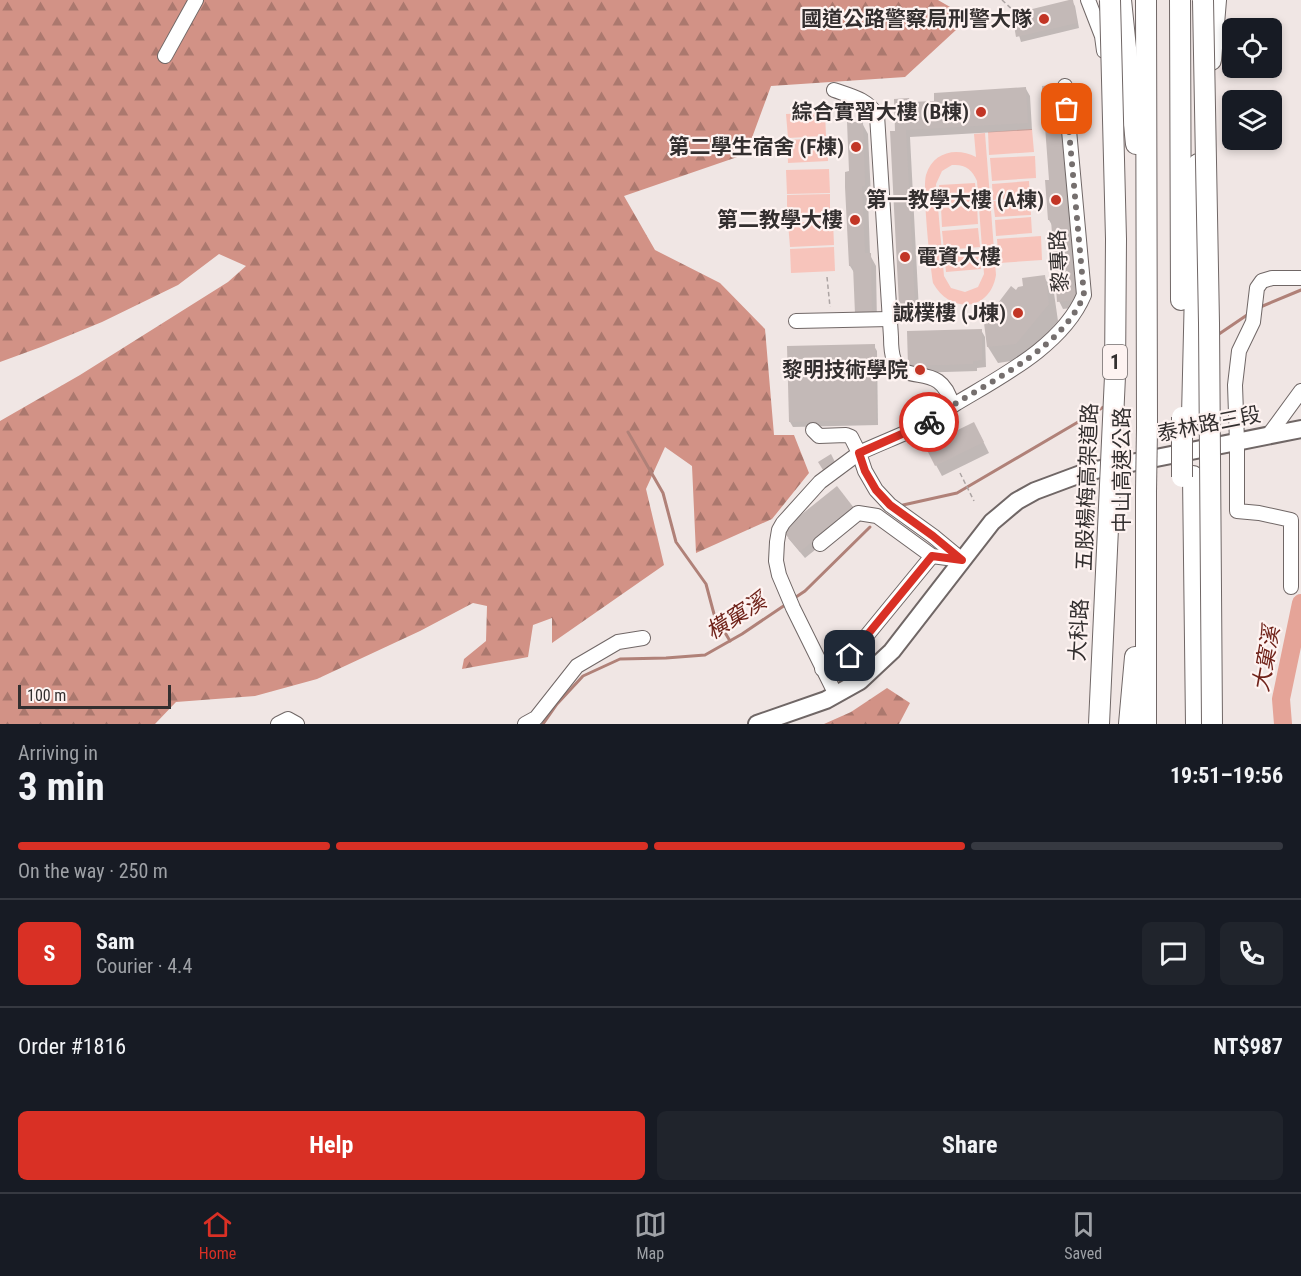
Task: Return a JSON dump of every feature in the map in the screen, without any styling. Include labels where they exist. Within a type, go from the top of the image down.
[{"type":"highway","name":"五股楊梅高架道路","points":[[1099,724],[1115,376],[1116,239],[1110,0]]},
{"type":"highway","points":[[1121,0],[1147,239]]},
{"type":"highway","name":"中山高速公路","points":[[1146,0],[1146,724]]},
{"type":"highway","points":[[1180,0],[1187,416],[1183,724]]},
{"type":"highway","points":[[1203,0],[1209,323],[1212,724]]},
{"type":"highway","points":[[1194,314],[1197,186],[1208,0]]},
{"type":"highway","points":[[1187,416],[1201,168],[1216,0]]},
{"type":"highway","points":[[1187,476],[1196,724]]},
{"type":"highway","points":[[1129,724],[1145,553]]},
{"type":"main road","name":"泰林路三段","points":[[757,724],[826,700],[860,681],[892,651],[992,522],[1017,501],[1062,479],[1109,467],[1301,429]]},
{"type":"street","points":[[165,56],[196,0]]},
{"type":"street","name":"大科路","points":[[1088,0],[1102,36],[1110,101],[1114,255],[1109,467],[1094,724]]},
{"type":"street","name":"黎專路","points":[[822,669],[784,588],[776,561],[779,530],[783,523],[820,482],[859,453],[933,420],[952,405],[1023,364],[1065,326],[1078,310],[1084,295],[1065,86]]},
{"type":"street","points":[[834,90],[871,105],[877,115],[892,351],[895,361],[900,368],[936,379],[945,385],[952,405]]},
{"type":"street","points":[[1291,587],[1291,520],[1237,511],[1238,442],[1235,385],[1239,351],[1253,322],[1257,288],[1262,281],[1272,278],[1301,278]]},
{"type":"street","points":[[796,321],[890,319]]},
{"type":"street","points":[[1268,436],[1301,391]]},
{"type":"street","points":[[813,430],[819,436],[846,435],[851,437],[855,441],[865,471],[876,490],[890,505],[962,560]]},
{"type":"street","points":[[820,544],[858,513],[864,513],[877,516],[892,525],[932,556],[962,560]]},
{"type":"street","points":[[836,695],[822,669],[850,656],[932,556]]},
{"type":"street","points":[[525,724],[536,718],[577,666],[618,642],[643,638]]},
{"type":"street","points":[[278,724],[288,719],[297,724]]},
{"type":"path","points":[[1002,0],[1016,13]]},
{"type":"path","points":[[910,209],[924,208]]},
{"type":"path","points":[[827,277],[830,308]]},
{"type":"path","points":[[960,473],[974,501]]},
{"type":"shaded area","points":[[825,112],[826,136],[788,138],[786,114]]},
{"type":"shaded area","points":[[1032,129],[1034,152],[989,155],[988,132]]},
{"type":"shaded area","points":[[985,133],[996,275],[986,296],[969,305],[949,300],[933,283],[925,183],[929,167],[940,157],[953,152],[961,152],[976,157],[974,134]],"holes":[[[952,165],[967,168],[977,181],[984,274],[978,287],[965,292],[951,288],[944,276],[936,184],[942,171]]]},
{"type":"shaded area","points":[[827,138],[828,161],[788,163],[787,140]]},
{"type":"shaded area","points":[[1035,156],[1036,178],[992,181],[990,158]]},
{"type":"shaded area","points":[[829,169],[830,193],[787,194],[786,170]]},
{"type":"shaded area","points":[[1029,181],[1030,197],[993,200],[992,184]]},
{"type":"shaded area","points":[[975,183],[977,201],[941,204],[939,185]]},
{"type":"shaded area","points":[[830,194],[830,219],[787,220],[787,195]]},
{"type":"shaded area","points":[[1030,199],[1031,215],[995,217],[993,201]]},
{"type":"shaded area","points":[[977,205],[978,224],[942,227],[941,208]]},
{"type":"shaded area","points":[[1031,217],[1032,233],[996,236],[995,220]]},
{"type":"shaded area","points":[[833,221],[834,245],[790,247],[788,223]]},
{"type":"shaded area","points":[[978,228],[980,247],[944,250],[942,231]]},
{"type":"shaded area","points":[[1041,236],[1042,260],[999,263],[997,239]]},
{"type":"shaded area","points":[[834,247],[835,271],[791,273],[790,249]]},
{"type":"shaded area","points":[[980,250],[981,269],[946,272],[944,253]]},
{"type":"green space","points":[[0,0],[938,0],[969,18],[905,77],[771,86],[746,154],[624,196],[655,250],[720,283],[765,329],[774,435],[794,435],[809,473],[772,519],[696,553],[692,466],[665,447],[646,489],[664,565],[552,643],[552,618],[533,625],[528,657],[462,669],[464,659],[486,641],[487,606],[473,603],[420,631],[317,679],[255,696],[176,702],[155,724],[0,724],[0,421],[80,375],[228,282],[246,266],[219,254],[178,285],[102,322],[0,362]]},
{"type":"green space","points":[[887,688],[910,703],[899,724],[824,724],[851,712]]},
{"type":"building","name":"國道公路警察局刑警大隊","points":[[1073,0],[1077,23],[1016,37],[1012,14]]},
{"type":"building","name":"第一教學大樓 (A棟)","points":[[1060,84],[1062,108],[1059,108],[1073,288],[1075,288],[1076,300],[1057,302],[1051,220],[1048,220],[1045,180],[1049,180],[1042,86]]},
{"type":"building","points":[[1026,87],[1028,123],[906,130],[915,304],[899,305],[890,131],[895,131],[894,99],[909,98],[910,102],[934,101],[934,93]]},
{"type":"building","name":"第二教學大樓","points":[[847,122],[863,122],[865,186],[862,186],[865,253],[871,253],[872,313],[855,314],[853,266],[849,266],[845,187],[845,172],[849,171]]},
{"type":"building","name":"誠樸樓 (J棟)","points":[[1045,275],[1049,304],[1016,344],[987,347],[984,323],[994,322],[996,314],[992,311],[1011,286],[1016,290],[1023,286],[1022,278]]},
{"type":"building","points":[[982,329],[982,360],[973,361],[973,364],[908,366],[907,331]]},
{"type":"building","points":[[875,344],[876,420],[789,422],[787,346]]},
{"type":"building","points":[[974,422],[984,442],[935,466],[925,446]]},
{"type":"building","points":[[831,454],[835,462],[823,470],[818,462]]},
{"type":"building","points":[[837,486],[854,508],[800,552],[782,530]]},
{"type":"waterway","name":"橫窠溪","points":[[1258,308],[1301,290]]},
{"type":"waterway","name":"橫窠溪","points":[[1219,334],[1250,313]]},
{"type":"waterway","name":"橫窠溪","points":[[903,505],[957,493],[1107,405]]},
{"type":"waterway","points":[[628,432],[663,493],[676,542],[706,584],[714,614],[730,641]]},
{"type":"waterway","name":"橫窠溪","points":[[793,599],[805,591],[870,527]]},
{"type":"waterway","name":"橫窠溪","points":[[543,724],[557,704],[583,676],[620,659],[705,655],[742,634],[788,603]]},
{"type":"waterway","name":"大窠溪","points":[[1283,724],[1281,699],[1301,603]]},
{"type":"way so far","points":[[929,422],[952,405],[1023,364],[1065,326],[1078,310],[1084,295],[1067,109]]},
{"type":"place","name":"國道公路警察局刑警大隊","points":[[1044,19]]},
{"type":"place","name":"綜合實習大樓 (B棟)","points":[[981,112]]},
{"type":"place","name":"第二學生宿舍 (F棟)","points":[[856,147]]},
{"type":"place","name":"第一教學大樓 (A棟)","points":[[1056,200]]},
{"type":"place","name":"第二教學大樓","points":[[855,220]]},
{"type":"place","name":"電資大樓","points":[[905,257]]},
{"type":"place","name":"誠樸樓 (J棟)","points":[[1018,313]]},
{"type":"place","name":"黎明技術學院","points":[[920,370]]},
{"type":"route","points":[[850,656],[932,556],[962,560],[890,505],[876,490],[865,471],[859,453],[929,422]]}]
